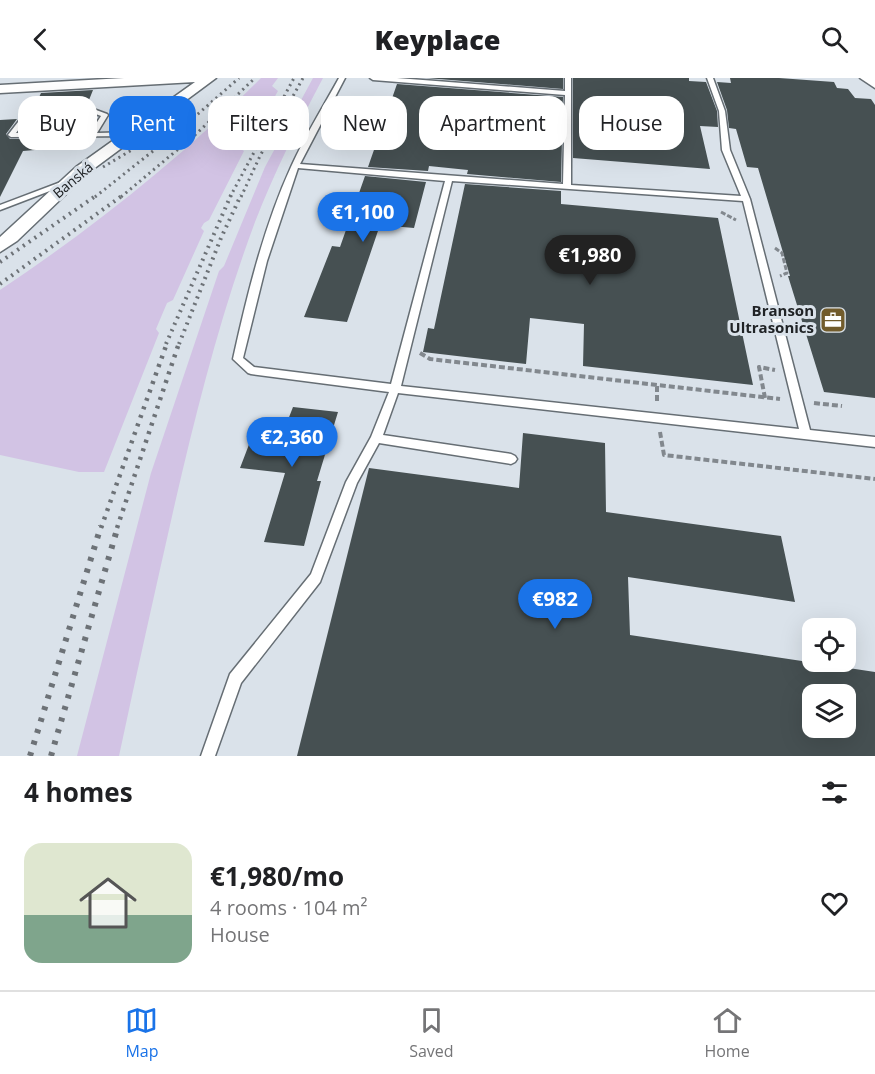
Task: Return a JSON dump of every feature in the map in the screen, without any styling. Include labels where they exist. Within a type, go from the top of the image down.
[{"type":"street","points":[[0,88],[120,80],[194,78]]},
{"type":"street","name":"Banská","points":[[185,96],[209,78]]},
{"type":"street","points":[[867,78],[875,84]]},
{"type":"street","name":"Banská","points":[[0,246],[18,232],[64,184],[112,150]]},
{"type":"lane","points":[[342,78],[295,166],[266,246],[247,314],[238,359],[250,370],[395,389],[875,442]]},
{"type":"lane","points":[[373,78],[568,93]]},
{"type":"lane","points":[[567,78],[567,187]]},
{"type":"lane","points":[[710,78],[722,111],[726,150],[746,199],[806,435]]},
{"type":"lane","points":[[51,109],[98,110],[105,115],[93,134],[81,135],[11,135],[27,114],[51,109]]},
{"type":"lane","points":[[295,166],[746,199]]},
{"type":"lane","points":[[208,756],[235,679],[316,578],[352,482],[376,438],[395,389],[449,179]]},
{"type":"lane","points":[[0,208],[64,184]]},
{"type":"lane","points":[[376,438],[511,459]]},
{"type":"path","points":[[694,195],[762,233],[765,240],[782,253],[787,273],[779,276],[776,283]]},
{"type":"path","points":[[422,342],[420,352],[430,359],[842,406]]},
{"type":"path","points":[[765,398],[759,367],[790,372]]},
{"type":"path","points":[[657,386],[658,418],[664,455],[875,479]]},
{"type":"shaded area","points":[[261,78],[278,78],[272,86],[278,91],[275,96],[242,96]]},
{"type":"shaded area","points":[[313,78],[323,78],[309,106],[309,96],[303,96]]},
{"type":"shaded area","points":[[208,129],[208,150],[244,151],[209,220],[201,228],[204,231],[173,300],[167,303],[156,329],[159,333],[104,472],[79,472],[0,455],[0,290],[103,217],[183,150],[196,150],[196,139]]},
{"type":"shaded area","points":[[274,150],[287,150],[262,204],[243,256],[201,396],[119,756],[77,756],[151,473],[219,271],[224,266]]},
{"type":"building","points":[[426,78],[563,78],[563,89]]},
{"type":"building","points":[[573,78],[689,78],[689,81],[706,82],[717,111],[718,127],[700,126],[710,169],[573,158]]},
{"type":"building","points":[[730,78],[779,78],[834,82],[837,88],[848,89],[855,98],[871,99],[875,105],[875,398],[824,392],[758,168],[747,167],[736,129],[729,128],[727,110],[717,82],[731,83]]},
{"type":"building","points":[[397,84],[550,96],[419,96],[419,150],[562,150],[561,182],[467,174],[468,170],[429,166],[428,171],[368,167],[374,150],[407,150],[407,96],[393,96]]},
{"type":"building","points":[[93,90],[91,96],[40,96],[41,93]]},
{"type":"building","points":[[17,119],[6,134],[10,139],[18,139],[18,150],[35,150],[23,151],[0,197],[0,120]]},
{"type":"building","points":[[365,176],[426,182],[414,228],[380,225],[347,322],[304,317],[332,246],[340,247]]},
{"type":"building","points":[[465,184],[561,191],[561,204],[718,218],[753,385],[583,366],[584,324],[530,318],[526,364],[423,352],[428,328],[434,329]]},
{"type":"building","points":[[293,407],[338,412],[317,481],[321,481],[304,546],[264,542],[285,473],[240,468],[258,421],[286,425]]},
{"type":"building","points":[[523,433],[605,443],[606,512],[781,536],[795,602],[628,577],[630,635],[802,661],[802,672],[856,672],[856,669],[875,672],[875,756],[297,756],[369,468],[519,488]]},
{"type":"railway","points":[[95,197],[182,128],[239,78]]},
{"type":"railway","points":[[121,197],[195,135],[255,78]]},
{"type":"railway","points":[[231,196],[294,78]]},
{"type":"railway","points":[[241,197],[260,156],[303,78]]},
{"type":"railway","points":[[103,167],[132,150]]},
{"type":"railway","points":[[0,262],[97,195]]},
{"type":"railway","points":[[0,284],[123,195]]},
{"type":"railway","points":[[179,344],[221,238],[241,195]]},
{"type":"railway","points":[[166,344],[231,196]]},
{"type":"railway","points":[[101,528],[167,343]]},
{"type":"railway","points":[[117,528],[179,343]]},
{"type":"railway","points":[[30,756],[101,526]]},
{"type":"railway","points":[[51,756],[118,526]]},
{"type":"place","name":"Branson Ultrasonics","points":[[833,320]]}]
